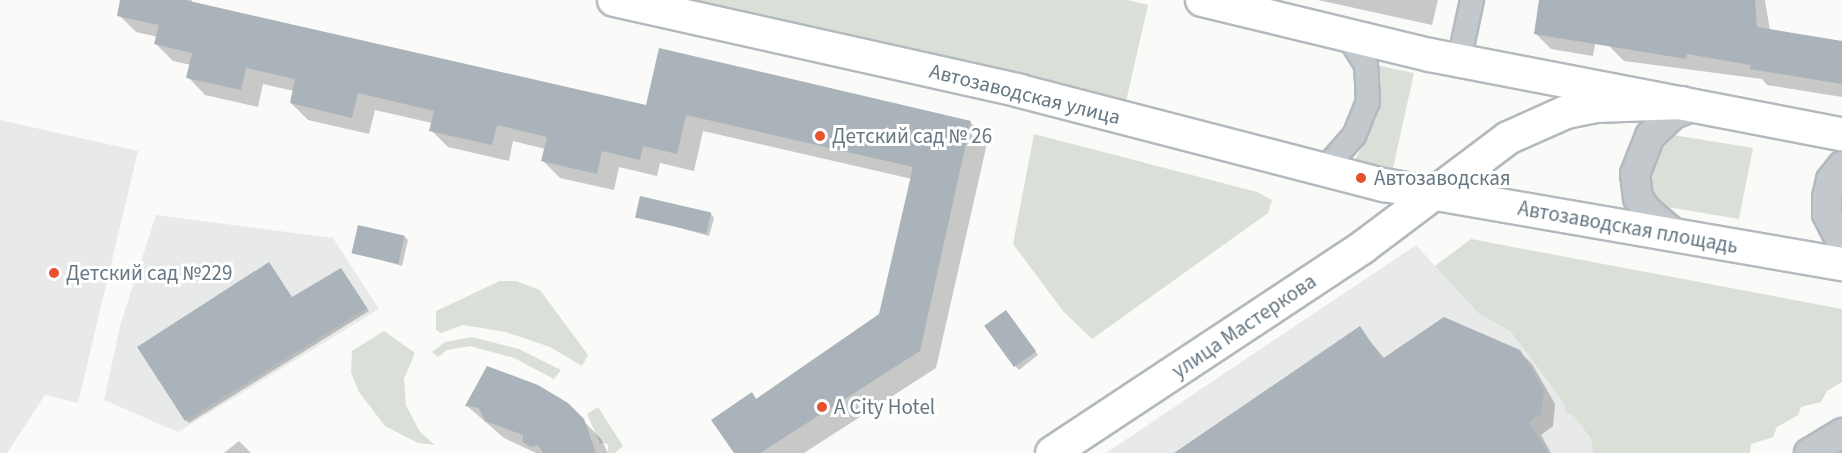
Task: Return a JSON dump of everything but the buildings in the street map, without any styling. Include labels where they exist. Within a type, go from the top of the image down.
[{"type":"main road","name":"Автозаводская улица","points":[[614,0],[1020,91],[1319,168],[1434,195]]},
{"type":"main road","points":[[1202,0],[1460,61],[1842,134]]},
{"type":"main road","points":[[1434,195],[1508,138],[1566,112],[1597,106],[1688,105]]},
{"type":"main road","name":"Автозаводская площадь","points":[[1434,195],[1842,264]]},
{"type":"main road","name":"улица Мастеркова","points":[[1052,453],[1363,247],[1434,195]]},
{"type":"street","points":[[1460,61],[1472,0]]},
{"type":"street","points":[[1319,168],[1331,162],[1354,136],[1368,102],[1366,64],[1347,35]]},
{"type":"street","points":[[1677,236],[1647,211],[1638,198],[1635,174],[1650,136],[1674,114],[1688,105]]},
{"type":"street","points":[[1842,166],[1831,180],[1827,198],[1827,214],[1842,243]]},
{"type":"street","points":[[1809,453],[1842,433]]},
{"type":"shaded area","points":[[674,0],[1127,0],[1148,5],[1125,106]]},
{"type":"shaded area","points":[[1376,65],[1414,73],[1393,168],[1355,160],[1375,121],[1379,104]]},
{"type":"shaded area","name":"Детский сад №229","points":[[0,120],[138,151],[78,403],[45,395],[7,453],[0,453]]},
{"type":"shaded area","points":[[1661,133],[1753,148],[1739,219],[1649,204],[1641,176]]},
{"type":"shaded area","points":[[1034,134],[1257,192],[1272,200],[1268,213],[1092,339],[1063,311],[1013,244]]},
{"type":"shaded area","points":[[156,215],[333,238],[379,309],[178,432],[104,400],[120,326]]},
{"type":"shaded area","points":[[1471,239],[1842,309],[1842,382],[1827,391],[1821,402],[1801,407],[1798,415],[1777,427],[1773,437],[1751,444],[1750,453],[1593,453],[1591,439],[1572,414],[1567,414],[1563,402],[1511,332],[1478,313],[1435,266]]},
{"type":"shaded area","points":[[1416,245],[1478,313],[1511,332],[1601,453],[1106,453]]},
{"type":"shaded area","points":[[500,281],[516,281],[540,290],[588,355],[582,366],[550,347],[506,332],[463,325],[441,333],[436,330],[436,311]]},
{"type":"shaded area","points":[[384,331],[415,353],[404,379],[406,405],[420,432],[435,445],[418,443],[385,426],[359,392],[351,373],[352,351]]},
{"type":"shaded area","points":[[472,337],[519,349],[561,370],[554,379],[514,358],[470,346],[447,350],[438,357],[432,352],[445,342]]},
{"type":"shaded area","points":[[598,407],[623,446],[615,453],[608,453],[608,444],[600,443],[587,414]]},
{"type":"place","name":"Детский сад № 26","points":[[820,136]]},
{"type":"place","name":"Автозаводская","points":[[1361,178]]},
{"type":"place","name":"Детский сад №229","points":[[54,273]]},
{"type":"place","name":"A City Hotel","points":[[822,407]]}]
